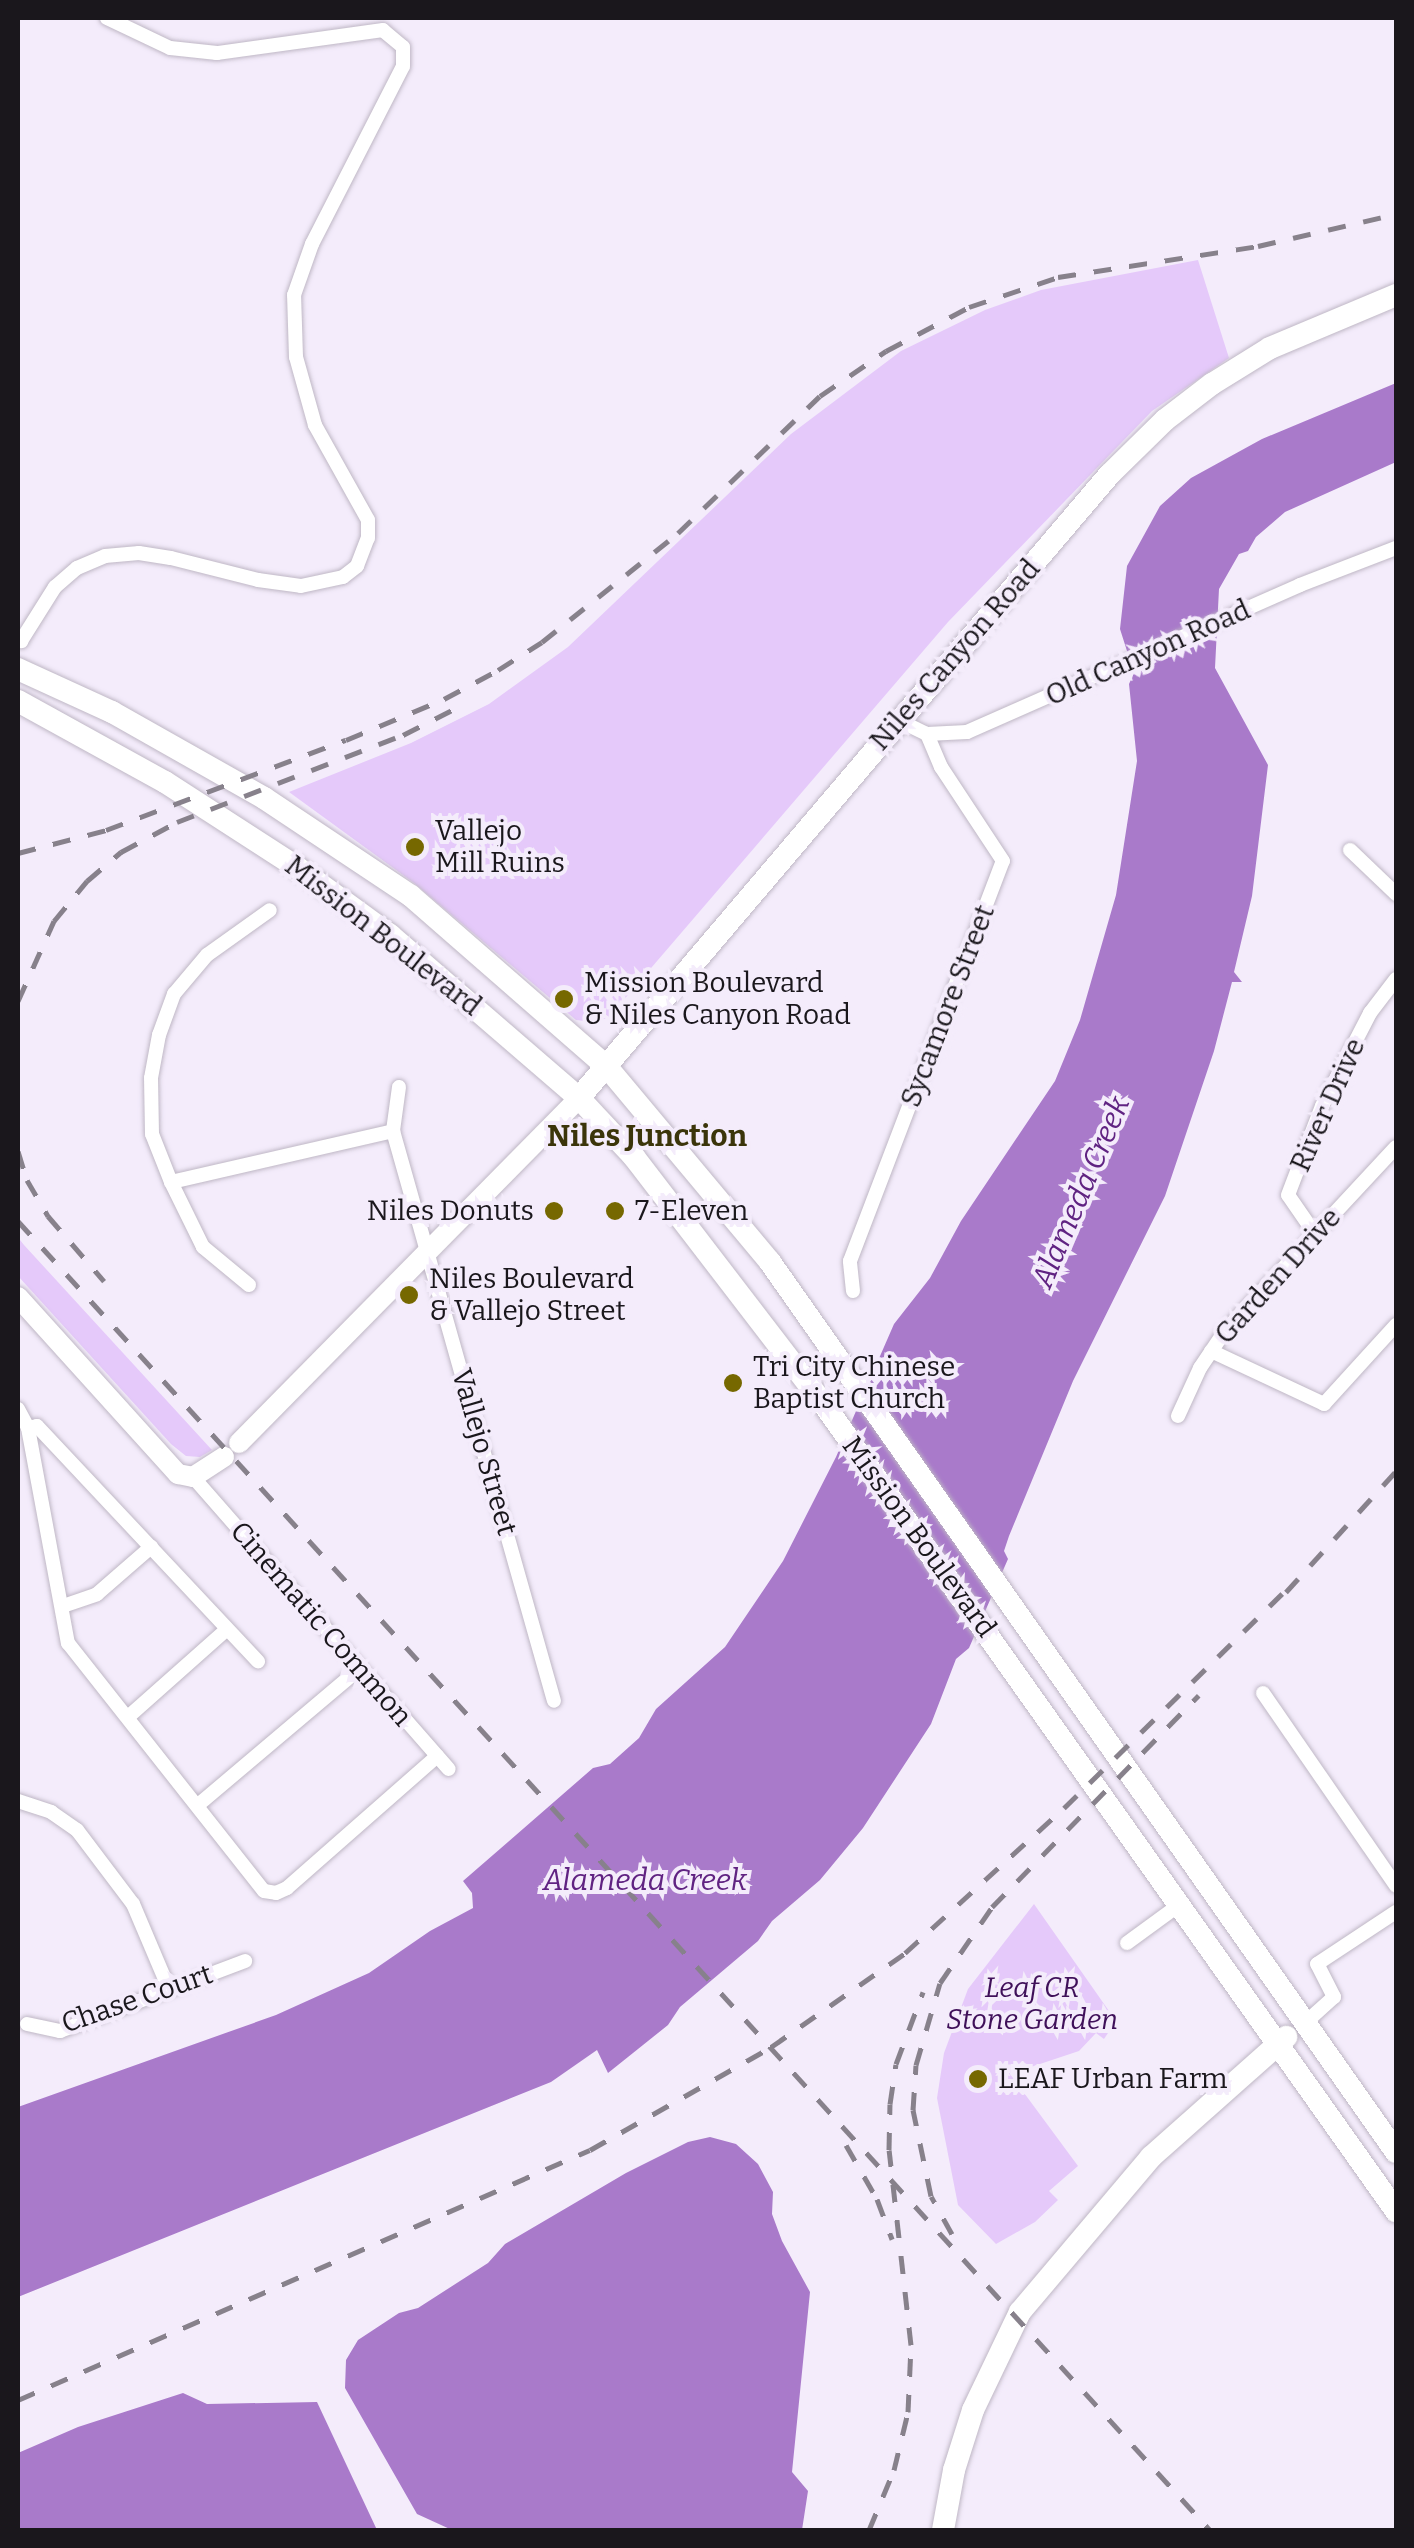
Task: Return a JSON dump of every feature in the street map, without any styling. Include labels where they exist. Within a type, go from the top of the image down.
[{"type":"main road","name":"Niles Canyon Road","points":[[580,1098],[898,720],[1110,475],[1165,420],[1212,384],[1270,348],[1396,295]]},
{"type":"main road","name":"Mission Boulevard","points":[[18,669],[112,712],[231,780],[411,896],[607,1067],[731,1213],[841,1361],[1396,2152]]},
{"type":"main road","name":"Mission Boulevard","points":[[18,700],[165,782],[298,868],[390,935],[580,1098],[634,1158],[823,1403],[1396,2211]]},
{"type":"main road","points":[[22,1310],[178,1474],[194,1477],[232,1450],[580,1098]]},
{"type":"main road","points":[[943,2530],[963,2440],[995,2359],[1020,2312],[1151,2157],[1305,2022]]},
{"type":"main road","points":[[953,2530],[964,2471],[1004,2362],[1083,2236]]},
{"type":"street","points":[[19,640],[55,587],[77,568],[105,556],[139,553],[301,586],[343,577],[357,566],[368,538],[368,520],[315,426],[296,357],[294,295],[312,244],[402,66],[403,46],[383,30],[216,53],[170,48],[107,18]]},
{"type":"street","name":"Old Canyon Road","points":[[928,734],[967,732],[1289,590],[1396,548]]},
{"type":"street","points":[[898,720],[928,734]]},
{"type":"street","name":"Sycamore Street","points":[[853,1291],[850,1261],[1003,861],[941,767],[928,734]]},
{"type":"street","points":[[1350,850],[1396,894]]},
{"type":"street","points":[[248,1285],[203,1246],[172,1182],[152,1134],[150,1078],[159,1035],[174,994],[207,954],[270,910]]},
{"type":"street","name":"River Drive","points":[[1315,1234],[1288,1194],[1322,1106],[1370,1013],[1396,978]]},
{"type":"street","name":"Vallejo Street","points":[[399,1087],[392,1131],[554,1702]]},
{"type":"street","points":[[172,1182],[392,1131]]},
{"type":"street","name":"Garden Drive","points":[[1178,1416],[1211,1351],[1396,1147]]},
{"type":"street","points":[[1211,1351],[1324,1404],[1396,1325]]},
{"type":"street","points":[[18,1409],[28,1428],[68,1643],[264,1890],[276,1893],[287,1888],[437,1756]]},
{"type":"street","points":[[28,1428],[37,1426],[258,1661]]},
{"type":"street","name":"Cinematic Common","points":[[194,1477],[358,1670],[449,1769]]},
{"type":"street","points":[[64,1606],[97,1594],[151,1547]]},
{"type":"street","points":[[128,1718],[227,1629]]},
{"type":"street","points":[[198,1805],[358,1670]]},
{"type":"street","points":[[1262,1693],[1396,1886]]},
{"type":"street","points":[[18,1802],[51,1812],[76,1830],[133,1904],[169,1990]]},
{"type":"street","points":[[1127,1943],[1179,1905]]},
{"type":"street","points":[[1305,2022],[1334,1997],[1317,1964],[1396,1912]]},
{"type":"street","name":"Chase Court","points":[[28,2024],[60,2031],[245,1960]]},
{"type":"green space","points":[[1198,260],[1229,358],[1152,411],[948,622],[609,1017],[595,1022],[576,1020],[414,883],[289,792],[411,743],[489,704],[568,647],[791,434],[901,351],[985,310],[1041,290]]},
{"type":"green space","points":[[20,1240],[212,1450],[200,1457],[186,1456],[171,1444],[18,1276]]},
{"type":"green space","name":"Leaf CR Stone Garden","points":[[1034,1904],[1116,2021],[1104,2039],[1096,2033],[1079,2051],[1010,2074],[1078,2166],[1049,2191],[1058,2200],[1035,2222],[996,2244],[958,2205],[937,2098],[944,2053],[968,1989]]},
{"type":"water","name":"Alameda Creek","points":[[1396,383],[1396,462],[1285,512],[1256,537],[1248,551],[1239,554],[1219,589],[1215,668],[1268,765],[1252,896],[1234,972],[1242,982],[1232,982],[1214,1051],[1165,1196],[1073,1381],[1009,1536],[1004,1551],[1008,1559],[969,1648],[956,1659],[931,1724],[863,1828],[820,1880],[772,1921],[758,1941],[680,2007],[668,2025],[608,2073],[597,2050],[551,2082],[18,2297],[18,2107],[276,2015],[369,1973],[430,1931],[473,1908],[472,1893],[463,1881],[593,1768],[610,1764],[639,1738],[656,1709],[725,1647],[783,1561],[836,1457],[894,1324],[930,1278],[961,1221],[1055,1081],[1080,1020],[1116,895],[1137,761],[1129,684],[1134,673],[1120,629],[1127,566],[1160,506],[1191,478],[1262,439]]},
{"type":"water","points":[[710,2137],[736,2144],[758,2164],[773,2192],[772,2214],[782,2241],[810,2292],[792,2472],[808,2491],[802,2530],[452,2530],[417,2514],[345,2388],[346,2360],[358,2340],[399,2313],[418,2308],[488,2263],[505,2244],[626,2173],[688,2142]]},
{"type":"water","points":[[183,2393],[207,2404],[317,2402],[377,2530],[18,2530],[18,2453],[78,2427]]},
{"type":"railway","points":[[18,853],[106,830],[346,740],[444,699],[498,670],[542,642],[678,533],[820,396],[886,351],[969,307],[1058,277],[1258,246],[1396,214]]},
{"type":"railway","points":[[18,1001],[54,921],[87,881],[121,852],[177,822],[403,735],[460,706]]},
{"type":"railway","points":[[18,1151],[27,1180],[48,1216],[104,1281]]},
{"type":"railway","points":[[18,1221],[1210,2530]]},
{"type":"railway","points":[[1286,1592],[1396,1471]]},
{"type":"railway","points":[[18,2400],[590,2150],[771,2047],[905,1953],[1064,1808],[1295,1581]]},
{"type":"railway","points":[[952,2234],[931,2196],[913,2110],[916,2065],[940,1983],[992,1907],[1199,1695]]},
{"type":"railway","points":[[869,2530],[894,2470],[908,2412],[911,2345],[889,2150],[890,2104],[896,2064],[923,1992]]},
{"type":"railway","points":[[846,2145],[877,2199],[892,2239]]},
{"type":"place","name":"Vallejo Mill Ruins","points":[[415,847]]},
{"type":"place","name":"Mission Boulevard & Niles Canyon Road","points":[[564,999]]},
{"type":"place","name":"Niles Donuts","points":[[554,1211]]},
{"type":"place","name":"7-Eleven","points":[[615,1211]]},
{"type":"place","name":"Niles Boulevard & Vallejo Street","points":[[409,1295]]},
{"type":"place","name":"Tri City Chinese Baptist Church","points":[[733,1383]]},
{"type":"place","name":"LEAF Urban Farm","points":[[978,2079]]},
{"type":"district","name":"Niles Junction","points":[[647,1136]]}]
